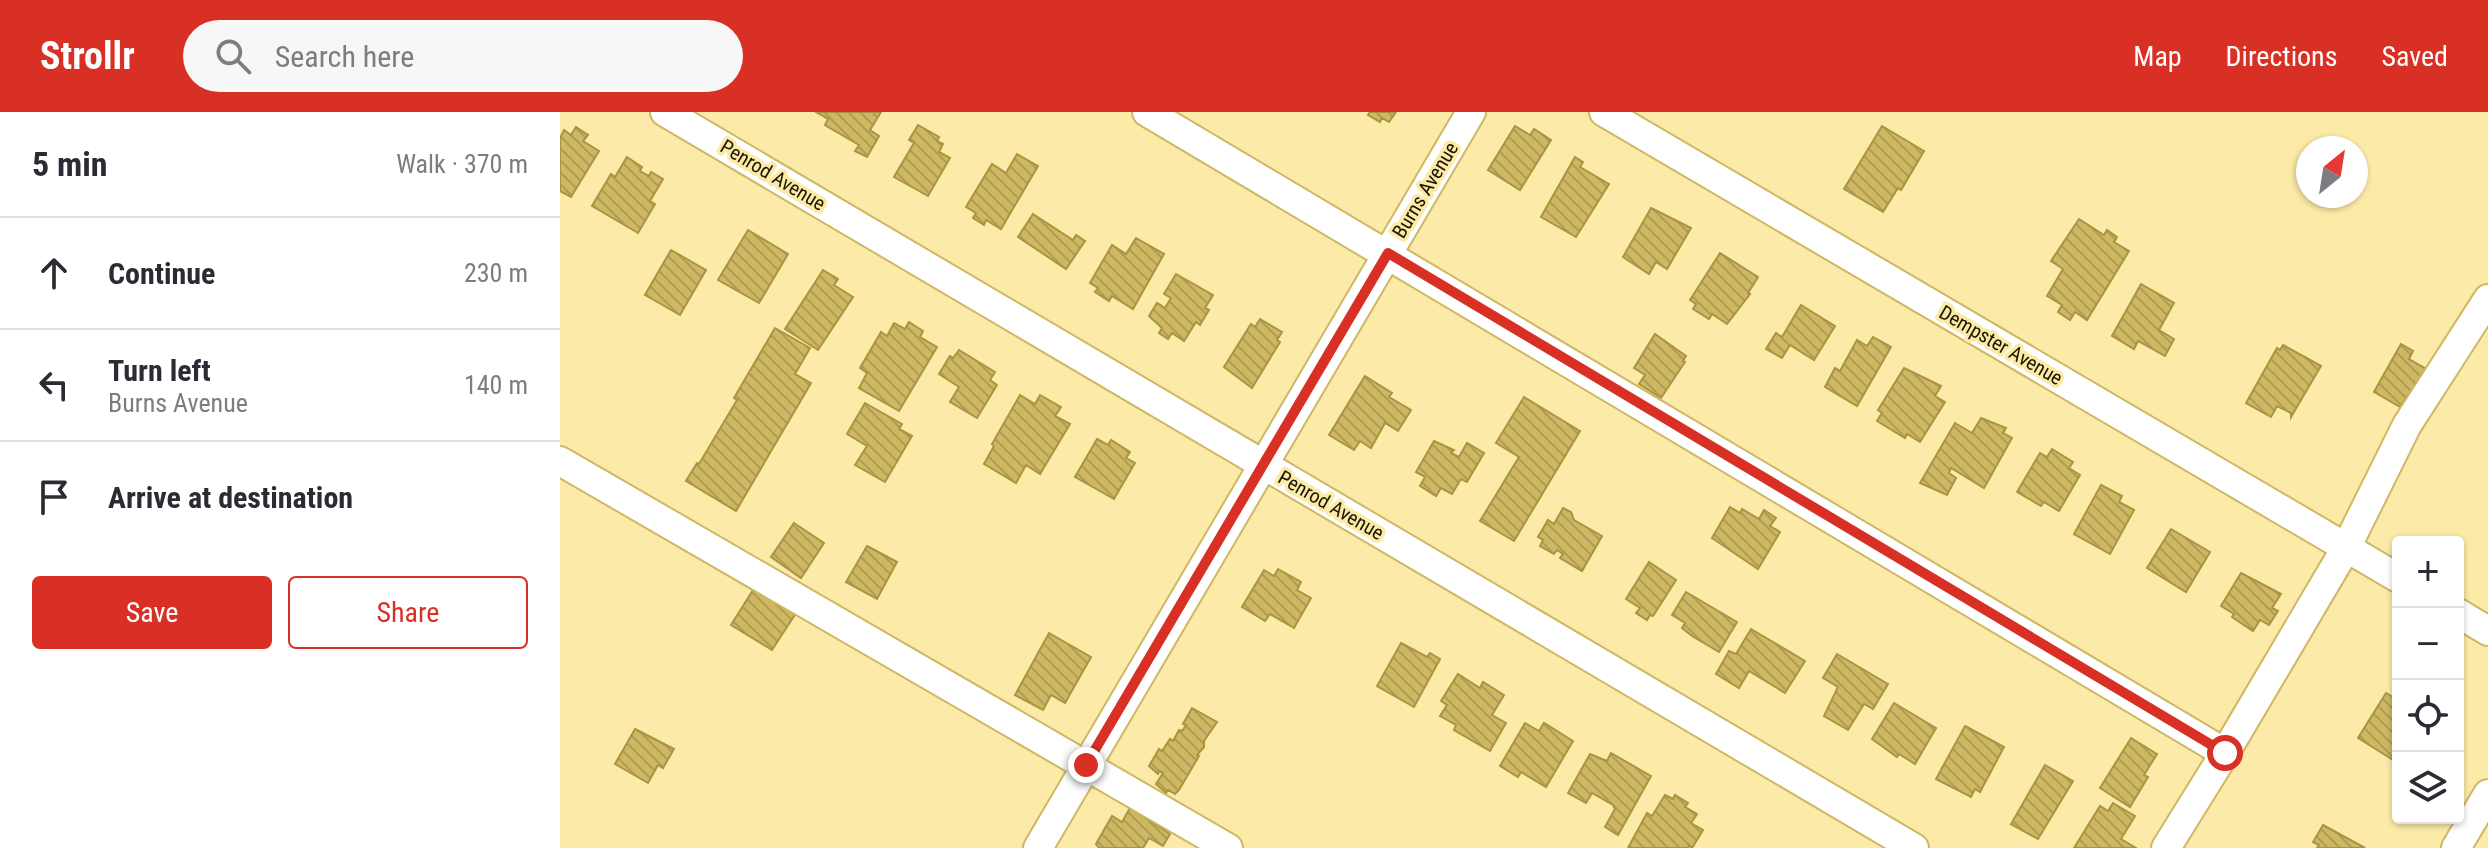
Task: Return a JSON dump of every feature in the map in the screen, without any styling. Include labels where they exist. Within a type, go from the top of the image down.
[{"type":"street","name":"Penrod Avenue","points":[[665,112],[1914,848]]},
{"type":"street","points":[[1147,112],[2225,753]]},
{"type":"street","name":"Burns Avenue","points":[[1038,848],[1471,112]]},
{"type":"street","name":"Dempster Avenue","points":[[1604,112],[2392,575]]},
{"type":"street","points":[[2166,848],[2346,548],[2407,425],[2488,299]]},
{"type":"street","points":[[560,461],[1228,848]]},
{"type":"street","points":[[2464,617],[2488,631]]},
{"type":"street","points":[[2456,848],[2488,794]]},
{"type":"building","points":[[816,112],[881,112],[870,130],[879,136],[867,157],[855,151],[859,145],[825,125],[828,119]]},
{"type":"building","points":[[1370,112],[1396,112],[1389,122],[1382,118],[1380,122],[1368,115]]},
{"type":"building","points":[[918,125],[939,137],[937,141],[943,144],[939,152],[950,158],[928,196],[894,177],[914,143],[909,140]]},
{"type":"building","points":[[1515,126],[1530,135],[1534,129],[1551,140],[1520,190],[1488,170]]},
{"type":"building","points":[[1882,126],[1924,151],[1901,190],[1898,188],[1883,212],[1844,189]]},
{"type":"building","points":[[576,127],[588,135],[583,141],[599,151],[571,197],[560,191],[560,138],[564,130],[571,135]]},
{"type":"building","points":[[1017,154],[1038,166],[1001,229],[986,220],[984,225],[973,218],[976,213],[966,207],[992,164],[1006,173]]},
{"type":"building","points":[[627,157],[642,167],[640,171],[649,176],[651,172],[663,179],[650,201],[655,204],[638,233],[592,206],[611,174],[615,177]]},
{"type":"building","points":[[1575,157],[1583,162],[1580,167],[1609,184],[1576,237],[1541,217]]},
{"type":"building","points":[[1651,208],[1691,228],[1667,269],[1656,262],[1649,274],[1623,257]]},
{"type":"building","points":[[1033,214],[1073,240],[1076,235],[1085,241],[1066,269],[1018,237]]},
{"type":"building","points":[[2079,219],[2104,235],[2107,230],[2117,237],[2114,242],[2129,251],[2087,320],[2075,312],[2070,320],[2058,312],[2062,305],[2047,296],[2063,269],[2051,261]]},
{"type":"building","points":[[748,230],[788,254],[759,303],[718,280]]},
{"type":"building","points":[[1136,238],[1164,254],[1133,309],[1112,296],[1109,301],[1095,292],[1098,288],[1090,283],[1112,245],[1126,254]]},
{"type":"building","points":[[671,250],[706,270],[680,315],[645,295]]},
{"type":"building","points":[[1720,253],[1758,277],[1750,294],[1727,324],[1712,314],[1709,319],[1693,309],[1696,304],[1690,300]]},
{"type":"building","points":[[823,270],[838,279],[834,285],[853,297],[818,350],[785,329]]},
{"type":"building","points":[[1176,274],[1213,295],[1200,325],[1196,322],[1184,341],[1172,333],[1168,339],[1159,333],[1162,328],[1149,316],[1157,303],[1165,308],[1171,298],[1164,294]]},
{"type":"building","points":[[2141,284],[2174,303],[2159,330],[2174,339],[2165,356],[2138,341],[2134,349],[2112,336]]},
{"type":"building","points":[[1801,305],[1835,326],[1814,360],[1790,345],[1782,358],[1766,349],[1776,333],[1782,337]]},
{"type":"building","points":[[1260,319],[1282,332],[1277,340],[1280,342],[1252,388],[1224,367],[1251,324],[1255,327]]},
{"type":"building","points":[[909,322],[923,331],[920,337],[937,347],[899,411],[859,388],[867,373],[860,368],[881,332],[887,336],[894,323],[905,329]]},
{"type":"building","points":[[775,328],[810,348],[795,374],[811,383],[736,511],[686,481],[737,400],[734,398]]},
{"type":"building","points":[[1655,334],[1686,356],[1661,398],[1639,384],[1645,375],[1634,368]]},
{"type":"building","points":[[1873,337],[1891,347],[1857,406],[1825,387],[1835,368],[1840,371],[1857,340],[1867,346]]},
{"type":"building","points":[[2401,344],[2413,351],[2409,359],[2430,371],[2421,386],[2415,383],[2411,396],[2408,395],[2400,407],[2374,392]]},
{"type":"building","points":[[2283,345],[2321,366],[2291,417],[2291,413],[2277,406],[2271,417],[2246,403],[2277,348],[2280,350]]},
{"type":"building","points":[[959,350],[995,372],[990,380],[997,385],[977,418],[950,402],[959,387],[939,374],[950,356],[953,358]]},
{"type":"building","points":[[1904,368],[1941,386],[1935,396],[1945,402],[1920,442],[1907,434],[1905,438],[1877,421],[1882,413],[1878,410]]},
{"type":"building","points":[[1365,376],[1392,393],[1389,397],[1411,410],[1398,431],[1385,423],[1371,448],[1360,441],[1354,450],[1329,435]]},
{"type":"building","points":[[1020,395],[1035,404],[1040,395],[1061,407],[1055,416],[1070,424],[1040,474],[1026,465],[1016,483],[984,464]]},
{"type":"building","points":[[1524,397],[1580,431],[1514,541],[1480,521],[1519,457],[1496,443]]},
{"type":"building","points":[[865,403],[902,424],[899,429],[912,436],[885,482],[855,465],[867,446],[847,434]]},
{"type":"building","points":[[1981,418],[2006,428],[2003,433],[2012,438],[1984,488],[1951,468],[1949,473],[1956,478],[1947,495],[1920,483],[1955,423],[1972,433]]},
{"type":"building","points":[[1097,439],[1108,445],[1111,440],[1130,452],[1126,458],[1135,463],[1114,499],[1075,477]]},
{"type":"building","points":[[1434,441],[1454,450],[1451,453],[1459,457],[1467,443],[1484,453],[1467,482],[1461,479],[1452,494],[1441,488],[1436,496],[1420,486],[1425,477],[1416,472]]},
{"type":"building","points":[[2052,449],[2073,462],[2069,468],[2080,475],[2059,511],[2044,502],[2041,506],[2017,492],[2040,453],[2047,457]]},
{"type":"building","points":[[2101,485],[2122,496],[2119,502],[2134,510],[2110,554],[2074,534]]},
{"type":"building","points":[[1730,507],[1740,513],[1742,509],[1759,519],[1764,510],[1776,518],[1770,526],[1780,532],[1758,569],[1712,538]]},
{"type":"building","points":[[1563,508],[1571,512],[1574,520],[1602,536],[1582,571],[1560,558],[1563,554],[1557,550],[1554,554],[1540,546],[1543,540],[1538,537],[1548,520],[1554,524]]},
{"type":"building","points":[[794,523],[824,543],[801,578],[771,557]]},
{"type":"building","points":[[2171,529],[2210,552],[2186,592],[2147,568]]},
{"type":"building","points":[[867,546],[897,562],[877,599],[846,582]]},
{"type":"building","points":[[1649,562],[1676,580],[1653,616],[1650,615],[1647,620],[1636,613],[1640,608],[1626,599]]},
{"type":"building","points":[[1278,569],[1301,582],[1297,590],[1311,598],[1294,628],[1270,614],[1265,621],[1242,607],[1264,570],[1274,576]]},
{"type":"building","points":[[2241,573],[2281,594],[2272,608],[2278,611],[2269,625],[2260,620],[2253,631],[2221,606]]},
{"type":"building","points":[[755,587],[796,613],[772,650],[731,625]]},
{"type":"building","points":[[1686,592],[1737,622],[1719,652],[1692,636],[1682,628],[1685,623],[1672,615]]},
{"type":"building","points":[[1751,629],[1805,661],[1785,693],[1749,671],[1739,688],[1716,674],[1729,651],[1736,654]]},
{"type":"building","points":[[1049,633],[1091,657],[1065,703],[1051,695],[1043,710],[1015,695]]},
{"type":"building","points":[[1401,643],[1427,657],[1430,653],[1440,659],[1414,707],[1377,686]]},
{"type":"building","points":[[1837,654],[1888,684],[1873,709],[1864,704],[1848,730],[1824,716],[1838,687],[1823,678]]},
{"type":"building","points":[[1458,674],[1480,688],[1483,682],[1504,695],[1492,715],[1506,723],[1490,751],[1454,730],[1456,725],[1440,716],[1447,705],[1441,701]]},
{"type":"building","points":[[2386,693],[2392,696],[2392,759],[2358,738]]},
{"type":"building","points":[[1894,703],[1936,728],[1915,764],[1899,754],[1897,757],[1872,739]]},
{"type":"building","points":[[1192,708],[1217,722],[1179,790],[1175,794],[1168,790],[1166,793],[1156,784],[1163,773],[1159,771],[1158,774],[1149,766],[1159,749],[1162,751],[1179,730],[1182,731]]},
{"type":"building","points":[[1525,723],[1539,731],[1544,723],[1573,741],[1546,787],[1521,772],[1518,777],[1500,766]]},
{"type":"building","points":[[1965,726],[2004,747],[1980,792],[1975,789],[1971,797],[1936,779]]},
{"type":"building","points":[[635,729],[674,749],[663,768],[658,765],[648,783],[615,764]]},
{"type":"building","points":[[2131,738],[2157,754],[2144,775],[2148,777],[2130,807],[2100,788]]},
{"type":"building","points":[[1611,753],[1651,776],[1618,835],[1605,827],[1615,809],[1613,805],[1592,793],[1586,803],[1568,793],[1590,754],[1607,761]]},
{"type":"building","points":[[2045,765],[2073,781],[2038,839],[2011,824]]},
{"type":"building","points":[[1665,795],[1673,799],[1675,795],[1688,803],[1685,807],[1697,814],[1691,823],[1703,830],[1692,848],[1689,845],[1688,848],[1628,848],[1647,813],[1652,816]]},
{"type":"building","points":[[2113,803],[2135,816],[2121,839],[2136,848],[2074,848],[2100,806],[2108,811]]},
{"type":"building","points":[[1130,808],[1170,834],[1163,846],[1149,838],[1143,848],[1099,848],[1096,844],[1112,816],[1122,822]]},
{"type":"building","points":[[2323,825],[2365,848],[2317,848],[2319,845],[2313,842]]},
{"type":"route","points":[[1086,765],[1388,253],[2225,753]]}]
